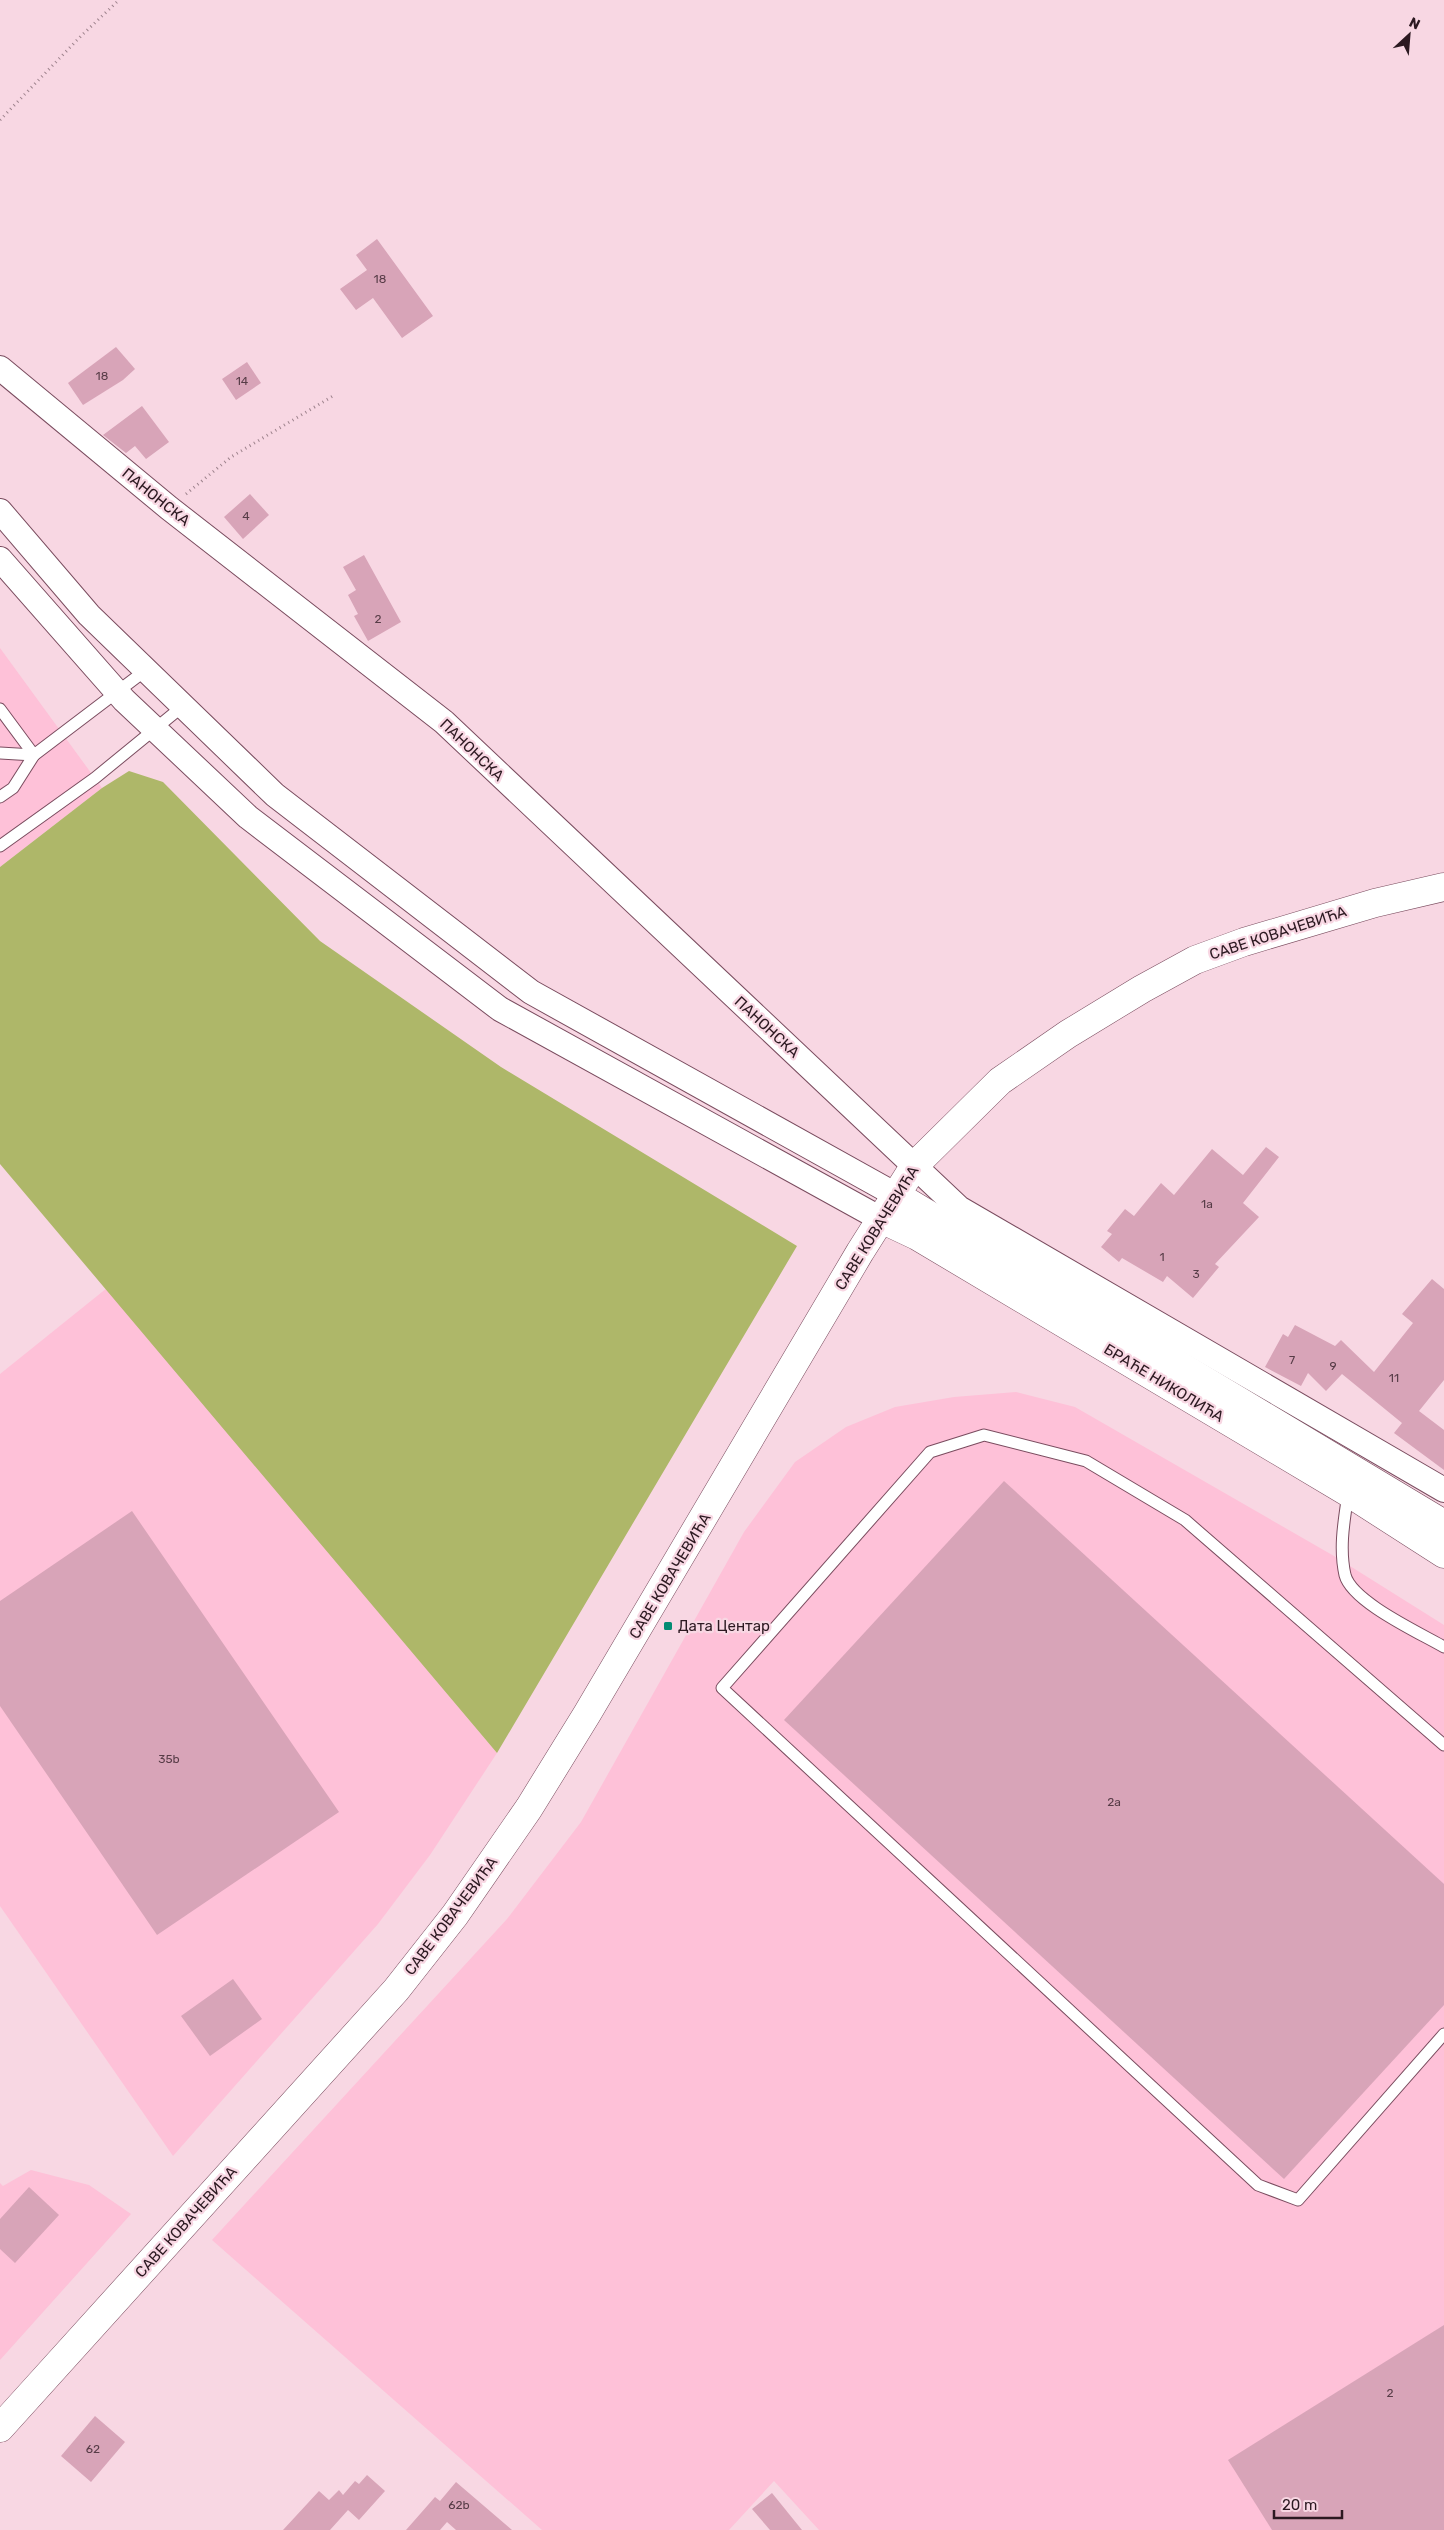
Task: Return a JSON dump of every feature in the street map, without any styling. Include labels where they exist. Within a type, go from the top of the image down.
[{"type":"street","name":"ПАНОНСКА","points":[[0,368],[168,508],[444,722],[959,1208],[1444,1490]]},
{"type":"street","points":[[0,511],[89,615],[275,795],[531,992],[896,1195]]},
{"type":"street","points":[[0,559],[117,692],[248,817],[500,1009],[881,1219]]},
{"type":"street","name":"САВЕ КОВАЧЕВИЋА","points":[[0,2428],[396,1990],[455,1915],[529,1808],[588,1714],[881,1219],[915,1165],[1000,1081],[1068,1034],[1142,989],[1195,960],[1244,942],[1310,922],[1375,903],[1444,887]]},
{"type":"street","name":"БРАЋЕ НИКОЛИЋА","points":[[896,1195],[1444,1524]]},
{"type":"street","name":"БРАЋЕ НИКОЛИЋА","points":[[881,1219],[917,1236],[1349,1492],[1444,1554]]},
{"type":"lane","points":[[0,798],[13,788],[34,755],[146,670]]},
{"type":"lane","points":[[0,846],[95,778],[183,706]]},
{"type":"lane","points":[[0,709],[34,755]]},
{"type":"lane","points":[[0,753],[34,755]]},
{"type":"lane","points":[[1444,1745],[1185,1520],[1086,1461],[984,1435],[930,1452],[722,1688],[1258,2184],[1298,2200],[1444,2034]]},
{"type":"lane","points":[[1349,1492],[1342,1541],[1346,1577],[1364,1601],[1444,1647]]},
{"type":"path","points":[[0,120],[81,36],[119,0]]},
{"type":"path","points":[[168,508],[231,457],[332,396]]},
{"type":"shaded area","points":[[0,648],[102,788],[0,867]]},
{"type":"shaded area","points":[[107,1288],[497,1753],[430,1855],[378,1924],[173,2156],[0,1906],[0,1374]]},
{"type":"shaded area","points":[[1016,1392],[1075,1407],[1334,1556],[1444,1625],[1444,2530],[819,2530],[774,2481],[729,2530],[542,2530],[212,2240],[507,1919],[581,1822],[744,1532],[795,1462],[846,1427],[895,1407],[954,1397]]},
{"type":"shaded area","points":[[31,2170],[89,2185],[131,2214],[0,2360],[0,2183],[3,2186]]},
{"type":"green space","points":[[129,771],[163,782],[320,941],[501,1067],[797,1246],[497,1753],[0,1164],[0,867],[102,788]]},
{"type":"building","points":[[377,239],[433,316],[402,338],[373,298],[356,310],[340,289],[367,270],[356,255]]},
{"type":"building","points":[[116,347],[135,369],[123,380],[83,405],[68,383]]},
{"type":"building","points":[[247,362],[261,383],[236,400],[222,379]]},
{"type":"building","points":[[142,406],[169,442],[146,459],[135,446],[126,453],[103,435]]},
{"type":"building","points":[[250,494],[269,515],[243,539],[224,517]]},
{"type":"building","points":[[364,555],[401,622],[368,641],[354,616],[358,614],[348,595],[356,590],[343,567]]},
{"type":"building","points":[[1266,1147],[1279,1157],[1243,1203],[1259,1217],[1215,1264],[1219,1267],[1193,1298],[1167,1276],[1163,1282],[1122,1258],[1119,1262],[1101,1247],[1112,1234],[1107,1231],[1125,1209],[1134,1216],[1161,1183],[1174,1195],[1212,1149],[1243,1175]]},
{"type":"building","points":[[1432,1279],[1444,1289],[1444,1380],[1419,1411],[1444,1430],[1444,1470],[1394,1433],[1402,1423],[1342,1374],[1326,1391],[1308,1373],[1301,1386],[1265,1367],[1283,1334],[1288,1337],[1295,1325],[1335,1346],[1341,1340],[1374,1372],[1413,1323],[1402,1314]]},
{"type":"building","points":[[1004,1481],[1444,1884],[1444,2005],[1284,2179],[784,1720]]},
{"type":"building","points":[[132,1511],[339,1812],[157,1935],[0,1706],[0,1601]]},
{"type":"building","points":[[233,1979],[262,2019],[210,2056],[181,2016]]},
{"type":"building","points":[[29,2187],[59,2215],[15,2263],[0,2249],[0,2219]]},
{"type":"building","points":[[1444,2325],[1444,2530],[1272,2530],[1228,2460]]},
{"type":"building","points":[[95,2416],[125,2442],[91,2482],[61,2456]]},
{"type":"building","points":[[367,2475],[385,2491],[359,2520],[348,2510],[330,2530],[283,2530],[319,2491],[329,2500],[339,2490],[343,2495],[355,2481],[359,2484]]},
{"type":"building","points":[[456,2482],[512,2530],[456,2530],[447,2522],[440,2530],[406,2530],[435,2497],[440,2501]]},
{"type":"building","points":[[772,2493],[802,2530],[770,2530],[752,2509]]},
{"type":"place","name":"Дата Центар","points":[[668,1626]]}]
